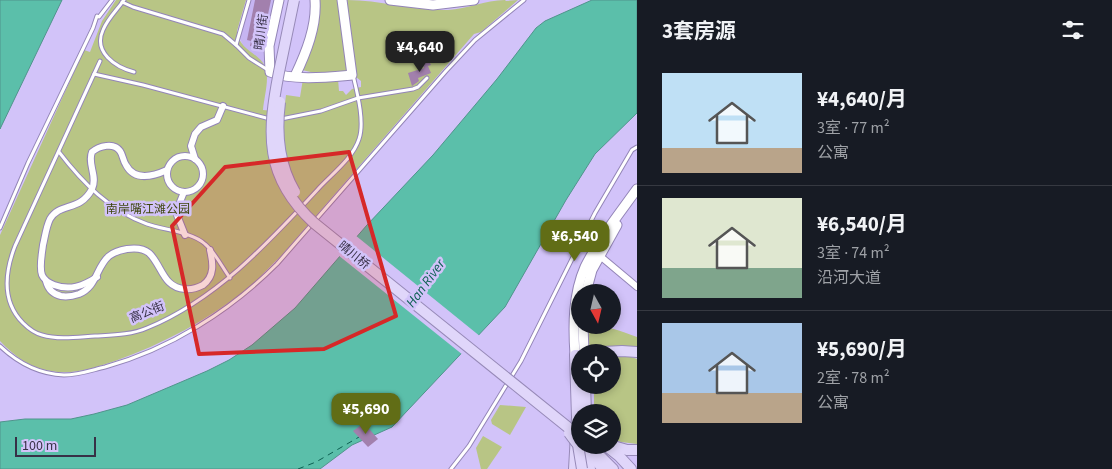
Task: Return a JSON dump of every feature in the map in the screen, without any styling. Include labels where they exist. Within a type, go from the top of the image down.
[{"type":"main road","name":"晴川街","points":[[270,72],[269,46],[279,0]]},
{"type":"main road","name":"晴川桥","points":[[294,0],[270,127],[277,169],[291,198],[314,223],[548,411],[571,433]]},
{"type":"main road","name":"晴川桥","points":[[300,0],[282,88],[278,128],[282,158],[293,190],[316,217],[571,422]]},
{"type":"main road","points":[[295,76],[308,47],[315,0]]},
{"type":"main road","name":"高公街","points":[[342,0],[352,74]]},
{"type":"main road","points":[[390,0],[433,5],[474,0]]},
{"type":"main road","points":[[270,72],[295,76],[323,77],[352,74]]},
{"type":"main road","points":[[576,344],[573,335],[575,302],[585,268],[606,232],[637,189]]},
{"type":"main road","points":[[588,284],[592,270],[614,230],[637,199]]},
{"type":"main road","points":[[621,351],[637,352]]},
{"type":"main road","points":[[548,411],[578,445],[582,469]]},
{"type":"main road","points":[[621,448],[637,450]]},
{"type":"main road","points":[[574,469],[579,454]]},
{"type":"main road","points":[[586,454],[590,469]]},
{"type":"main road","points":[[591,454],[603,469]]},
{"type":"main road","name":"晴川桥","points":[[595,454],[613,469]]},
{"type":"main road","points":[[610,454],[623,469]]},
{"type":"main road","points":[[616,454],[631,469]]},
{"type":"street","points":[[195,159],[188,156],[178,157],[172,161],[167,170],[168,181],[177,190],[184,192],[196,189],[203,180],[202,168],[195,159],[192,146],[195,134],[201,127],[217,120],[224,106]]},
{"type":"street","points":[[167,170],[151,177],[139,176],[127,167],[118,149],[111,146],[95,149],[91,154],[94,177],[92,189],[84,200],[77,205],[60,210],[51,218],[46,230],[41,263],[42,274],[48,288],[54,294],[70,296],[81,289],[92,286],[110,255],[119,251],[138,249],[150,254],[162,275],[172,285],[182,289],[196,288],[207,281],[211,274],[210,250]]},
{"type":"street","points":[[184,192],[177,215],[184,234]]},
{"type":"street","points":[[600,256],[637,287]]},
{"type":"lane","points":[[0,228],[28,163],[97,16],[112,0]]},
{"type":"lane","points":[[236,45],[249,0]]},
{"type":"lane","points":[[0,346],[8,354],[31,368],[52,373],[78,374],[142,354],[206,320],[247,292],[272,269],[475,40],[524,0]]},
{"type":"lane","points":[[134,72],[119,68],[105,55],[101,46],[103,29],[123,1],[133,8],[223,34],[254,62],[270,72]]},
{"type":"lane","name":"高公街","points":[[100,61],[15,246],[7,277],[8,296],[12,308],[30,330],[41,335],[61,337],[106,336],[141,330],[197,302],[230,278],[271,240],[352,151],[359,140],[361,133],[358,98],[352,74]]},
{"type":"lane","points":[[94,74],[275,120],[321,111],[358,98],[413,89],[418,87],[427,78]]},
{"type":"lane","points":[[452,469],[469,446],[521,361],[595,214],[632,150],[637,146]]},
{"type":"lane","points":[[59,152],[74,172],[115,207],[139,220],[198,239],[210,250],[230,278]]},
{"type":"highlighted area","points":[[349,152],[396,316],[324,349],[199,354],[172,226],[225,167]]},
{"type":"shaded area","points":[[251,0],[276,0],[264,64],[243,46],[240,38]]},
{"type":"green space","name":"南岸嘴江滩公园","points":[[116,0],[246,0],[237,31],[245,47],[259,58],[265,67],[267,82],[263,110],[284,112],[286,95],[300,97],[303,79],[338,79],[339,91],[343,91],[346,95],[352,89],[361,87],[361,81],[356,77],[347,0],[448,10],[490,1],[518,0],[481,32],[474,34],[281,256],[233,300],[201,321],[168,339],[115,361],[75,371],[51,371],[23,361],[0,341],[0,235],[84,50],[90,52],[102,21]]},
{"type":"green space","points":[[318,0],[339,0],[348,71],[315,73],[302,70]]},
{"type":"green space","points":[[621,332],[637,337],[637,349],[621,348],[621,344],[587,344],[588,334],[621,334]]},
{"type":"green space","points":[[621,356],[637,359],[637,444],[621,442],[621,404],[594,404],[594,394],[621,394]]},
{"type":"green space","points":[[500,405],[526,407],[510,435],[492,424],[491,420]]},
{"type":"green space","points":[[483,436],[502,447],[487,469],[481,469],[476,448]]},
{"type":"water","points":[[0,0],[62,0],[0,129]]},
{"type":"water","name":"Han River","points":[[592,0],[637,0],[637,113],[595,154],[566,200],[505,307],[392,427],[352,445],[320,469],[0,469],[0,422],[25,419],[71,419],[127,405],[207,371],[252,345],[295,308],[367,225],[433,155],[497,79],[536,28],[545,21]]},
{"type":"pier","points":[[355,235],[481,337],[463,355],[338,255]]},
{"type":"building","points":[[255,0],[271,0],[262,43],[257,42],[256,47],[250,46],[251,41],[247,40]]},
{"type":"building","points":[[429,61],[431,65],[428,66],[431,73],[418,78],[419,81],[412,86],[408,73],[424,68],[422,64]]},
{"type":"building","points":[[364,423],[378,439],[368,447],[353,431]]},
{"type":"ferry route","points":[[298,469],[316,462],[359,437]]}]
